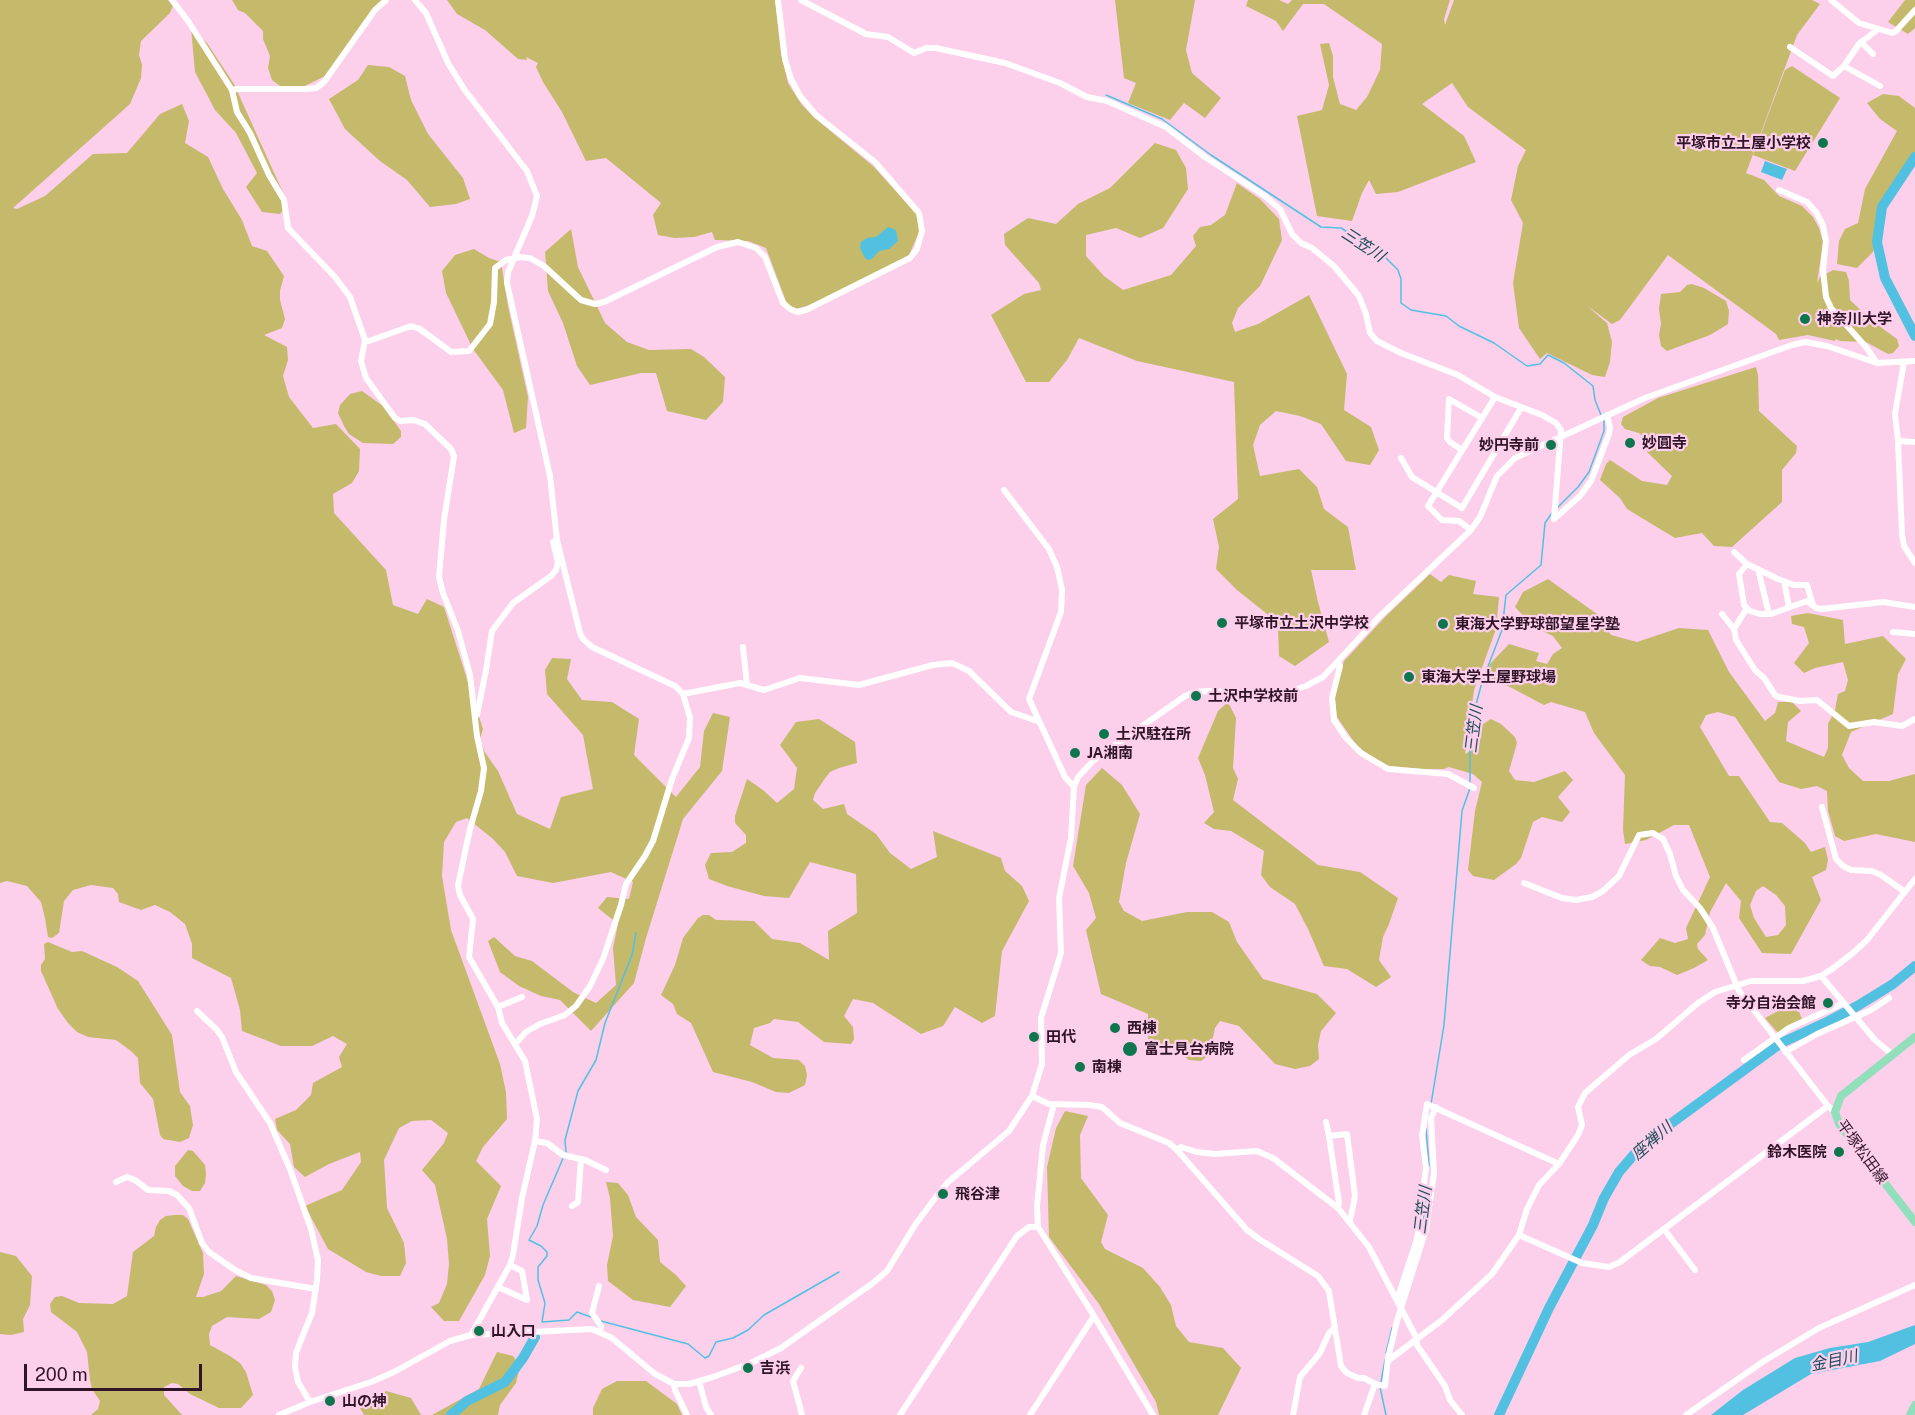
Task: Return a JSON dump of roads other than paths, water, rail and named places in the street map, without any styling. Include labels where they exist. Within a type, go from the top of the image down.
[{"type":"main road","name":"平塚松田線","points":[[1915,1037],[1841,1096],[1835,1112],[1839,1124],[1915,1222]]},
{"type":"main road","points":[[1910,1415],[1915,1405]]},
{"type":"street","points":[[172,0],[232,90],[237,112],[284,201],[288,228],[346,291],[356,311],[365,340],[362,361],[366,378],[395,418],[400,421],[413,420],[425,424],[451,449],[454,456],[444,520],[439,576],[470,675],[484,768],[484,779],[458,885],[460,895],[473,919],[470,957],[498,1006],[502,1023],[516,1043],[527,1070],[537,1119],[535,1141],[510,1265],[471,1335]]},
{"type":"street","points":[[232,90],[316,88],[324,82],[375,10],[386,0]]},
{"type":"street","points":[[415,0],[426,13],[448,63],[464,89],[532,181],[537,195],[536,206],[508,272],[507,284],[550,476],[557,540],[583,639],[592,647],[672,684],[683,694],[690,718],[689,738],[672,779],[649,850],[626,884],[597,974],[576,1006],[566,1015],[540,1024],[526,1032],[516,1043]]},
{"type":"street","points":[[365,340],[411,326],[420,329],[451,352],[469,351],[490,324],[495,296],[495,268],[498,264],[513,258],[530,258],[561,280],[581,300],[595,304],[604,302],[717,247],[738,242],[756,248],[765,257],[783,303],[797,312],[806,310],[910,258],[917,249],[922,231],[919,213],[875,162],[816,116],[800,96],[791,79],[785,59],[778,0]]},
{"type":"street","points":[[801,0],[866,34],[888,37],[914,53],[926,48],[936,48],[1005,63],[1060,83],[1087,97],[1107,101],[1166,128],[1205,158],[1242,180],[1280,209],[1292,234],[1301,243],[1312,248],[1334,266],[1359,296],[1370,333],[1374,338],[1401,353],[1458,375],[1495,397],[1556,423],[1561,430],[1554,519],[1591,481],[1609,434],[1607,415]]},
{"type":"street","points":[[1831,0],[1859,23],[1892,33],[1915,10]]},
{"type":"street","points":[[1790,47],[1833,76],[1844,66],[1861,42],[1877,30]]},
{"type":"street","points":[[1861,42],[1873,54]]},
{"type":"street","points":[[1844,66],[1880,86]]},
{"type":"street","points":[[1779,190],[1807,202],[1816,212],[1823,225],[1826,241],[1823,270],[1826,297],[1831,308],[1866,347],[1876,363]]},
{"type":"street","points":[[279,1415],[371,1382],[450,1341],[471,1335],[585,1328],[600,1331],[612,1338],[655,1374],[674,1384],[699,1381],[751,1363],[781,1348],[873,1283],[887,1270],[935,1197],[947,1183],[1009,1131],[1032,1096],[1042,1064],[1041,1018],[1061,953],[1059,898],[1071,838],[1074,787],[1078,777],[1094,760],[1185,696],[1195,692],[1280,695],[1323,677],[1379,617],[1471,530],[1480,517],[1497,476],[1515,458],[1599,418],[1686,383],[1792,345],[1805,342],[1827,346],[1876,363],[1915,361]]},
{"type":"street","points":[[1904,362],[1895,414],[1902,535],[1904,546],[1915,562]]},
{"type":"street","points":[[1471,530],[1459,522],[1442,520],[1428,506],[1495,397]]},
{"type":"street","points":[[1462,450],[1447,438],[1449,399],[1482,418]]},
{"type":"street","points":[[1401,458],[1412,477],[1462,508],[1521,408]]},
{"type":"street","points":[[1898,441],[1915,442]]},
{"type":"street","points":[[1004,490],[1049,549],[1057,567],[1062,590],[1060,612],[1029,699],[1037,721],[1065,777],[1074,787]]},
{"type":"street","points":[[476,718],[492,631],[513,603],[556,570],[558,562],[553,542],[557,540]]},
{"type":"street","points":[[1734,552],[1747,564],[1784,581],[1794,585],[1807,585],[1813,606]]},
{"type":"street","points":[[1747,564],[1739,574],[1744,605],[1760,614],[1769,614],[1807,601],[1822,609],[1884,602],[1915,607]]},
{"type":"street","points":[[1758,569],[1769,614]]},
{"type":"street","points":[[1784,581],[1789,607]]},
{"type":"street","points":[[1734,629],[1747,608]]},
{"type":"street","points":[[1722,614],[1734,629],[1736,640],[1755,670],[1764,678],[1775,695],[1800,701],[1817,700],[1849,726],[1874,722],[1902,726],[1915,719]]},
{"type":"street","points":[[1893,632],[1915,634]]},
{"type":"street","points":[[743,647],[747,685]]},
{"type":"street","points":[[683,694],[732,684],[764,690],[805,678],[860,685],[933,665],[952,663],[969,671],[1011,712],[1037,721]]},
{"type":"street","points":[[1338,663],[1340,666],[1332,698],[1334,720],[1346,738],[1361,753],[1388,769],[1448,774],[1473,788]]},
{"type":"street","points":[[1822,807],[1836,859],[1851,870],[1872,871],[1881,875],[1905,892]]},
{"type":"street","points":[[1524,883],[1562,898],[1576,900],[1592,897],[1603,891],[1619,876],[1639,835],[1653,833],[1663,838],[1683,890],[1700,908],[1713,928],[1735,985],[1828,1107],[1835,1112]]},
{"type":"street","points":[[1389,1360],[1467,1298],[1492,1274],[1519,1235],[1524,1215],[1539,1185],[1559,1164],[1578,1135],[1582,1125],[1578,1107],[1585,1093],[1629,1054],[1656,1039],[1698,1003],[1715,992],[1751,981],[1803,981],[1821,976],[1867,940],[1915,879]]},
{"type":"street","points":[[1821,976],[1875,1040],[1893,1055]]},
{"type":"street","points":[[498,1006],[522,997]]},
{"type":"street","points":[[1785,1052],[1889,998]]},
{"type":"street","points":[[1744,1060],[1789,1028],[1844,1003]]},
{"type":"street","points":[[197,1011],[222,1037],[236,1072],[260,1106],[286,1160],[311,1229],[318,1260],[316,1289],[312,1313],[296,1353],[295,1367],[298,1382],[310,1402]]},
{"type":"street","points":[[1032,1096],[1054,1104],[1102,1107],[1120,1123],[1169,1143],[1178,1150],[1247,1230],[1318,1276],[1329,1291],[1341,1366],[1347,1373],[1385,1386],[1397,1321],[1426,1229],[1434,1173],[1431,1118],[1436,1107]]},
{"type":"street","points":[[1054,1104],[1043,1145],[1037,1206],[1038,1227],[1153,1415]]},
{"type":"street","points":[[1397,1301],[1417,1239],[1426,1168],[1422,1136],[1427,1104],[1559,1164]]},
{"type":"street","points":[[1519,1235],[1582,1263],[1609,1268],[1828,1107]]},
{"type":"street","points":[[1326,1122],[1338,1208]]},
{"type":"street","points":[[1329,1136],[1347,1134],[1355,1196],[1350,1221]]},
{"type":"street","points":[[535,1141],[551,1145],[563,1155],[581,1159],[606,1170]]},
{"type":"street","points":[[1178,1150],[1181,1147],[1215,1154],[1257,1151],[1273,1158],[1338,1208],[1368,1247],[1417,1339],[1417,1346],[1444,1386],[1450,1400],[1462,1415]]},
{"type":"street","points":[[1190,1164],[1197,1152]]},
{"type":"street","points":[[572,1206],[578,1202],[581,1159]]},
{"type":"street","points":[[116,1182],[127,1178],[135,1180],[148,1190],[169,1191],[177,1195],[189,1208],[202,1244],[209,1252],[235,1270],[251,1278],[316,1289]]},
{"type":"street","points":[[900,1415],[1017,1236],[1029,1227],[1038,1227]]},
{"type":"street","points":[[1664,1229],[1695,1270]]},
{"type":"street","points":[[498,1287],[527,1300],[522,1271],[510,1265]]},
{"type":"street","points":[[1686,1415],[1764,1361],[1819,1328],[1915,1285]]},
{"type":"street","points":[[599,1286],[592,1313],[601,1326],[600,1331]]},
{"type":"street","points":[[1030,1415],[1094,1316]]},
{"type":"street","points":[[1293,1415],[1300,1377],[1320,1353],[1329,1333],[1334,1328]]},
{"type":"street","points":[[801,1368],[793,1381],[802,1415]]},
{"type":"street","points":[[699,1381],[706,1407],[711,1415]]},
{"type":"street","points":[[674,1384],[687,1415]]},
{"type":"street","points":[[1364,1415],[1375,1384]]},
{"type":"water","points":[[1765,161],[1787,169],[1782,180],[1761,172]]},
{"type":"water","points":[[888,227],[896,230],[898,241],[889,249],[879,251],[872,259],[865,258],[860,248],[861,242],[867,238],[876,237]]},
{"type":"water","name":"金目川","points":[[1915,1325],[1915,1344],[1880,1361],[1811,1374],[1743,1415],[1711,1415],[1743,1390],[1795,1358],[1830,1348],[1868,1342]]},
{"type":"waterway","name":"三笠川","points":[[1106,95],[1162,119],[1211,155],[1321,227],[1341,228],[1382,254],[1398,270],[1401,279],[1401,303],[1411,310],[1446,316],[1459,326],[1494,343],[1527,366],[1540,364],[1548,355],[1564,363],[1593,386],[1601,415]]},
{"type":"waterway","name":"座禅川","points":[[1915,157],[1882,207],[1877,242],[1885,278],[1915,336]]},
{"type":"waterway","name":"三笠川","points":[[1558,507],[1589,472],[1604,431],[1604,419]]},
{"type":"waterway","name":"三笠川","points":[[1470,783],[1470,742],[1473,716],[1482,682],[1502,630],[1506,595],[1541,565],[1545,523],[1552,513]]},
{"type":"waterway","name":"三笠川","points":[[1431,1104],[1444,1025],[1462,811],[1470,788]]},
{"type":"waterway","points":[[566,1152],[565,1140],[578,1091],[596,1060],[605,1023],[632,955],[636,933]]},
{"type":"waterway","name":"座禅川","points":[[1499,1415],[1549,1308],[1593,1225],[1604,1198],[1619,1172],[1643,1144],[1781,1043],[1859,1005],[1893,984],[1915,966]]},
{"type":"waterway","name":"三笠川","points":[[1426,1129],[1429,1166]]},
{"type":"waterway","points":[[564,1156],[543,1205],[537,1226],[529,1240],[547,1252],[547,1256],[538,1267],[538,1280],[545,1303],[542,1322],[569,1320],[577,1312],[591,1317]]},
{"type":"waterway","name":"三笠川","points":[[1423,1229],[1426,1189]]},
{"type":"waterway","points":[[601,1321],[688,1344],[705,1358],[709,1356],[716,1342],[733,1338],[748,1330],[764,1315],[839,1272]]},
{"type":"waterway","name":"三笠川","points":[[1386,1353],[1392,1328]]},
{"type":"waterway","points":[[451,1415],[467,1401],[505,1382],[535,1337]]},
{"type":"waterway","name":"三笠川","points":[[1381,1382],[1385,1360]]},
{"type":"waterway","name":"三笠川","points":[[1380,1387],[1386,1415]]},
{"type":"place","name":"平塚市立土屋小学校","points":[[1823,143]]},
{"type":"place","name":"神奈川大学","points":[[1805,319]]},
{"type":"place","name":"妙圓寺","points":[[1630,443]]},
{"type":"place","name":"妙円寺前","points":[[1551,445]]},
{"type":"place","name":"平塚市立土沢中学校","points":[[1222,623]]},
{"type":"place","name":"東海大学野球部望星学塾","points":[[1443,624]]},
{"type":"place","name":"東海大学土屋野球場","points":[[1409,677]]},
{"type":"place","name":"土沢中学校前","points":[[1196,696]]},
{"type":"place","name":"土沢駐在所","points":[[1104,734]]},
{"type":"place","name":"JA湘南","points":[[1075,753]]},
{"type":"place","name":"寺分自治会館","points":[[1828,1003]]},
{"type":"place","name":"西棟","points":[[1115,1028]]},
{"type":"place","name":"田代","points":[[1034,1037]]},
{"type":"place","name":"富士見台病院","points":[[1130,1049]]},
{"type":"place","name":"南棟","points":[[1080,1067]]},
{"type":"place","name":"鈴木医院","points":[[1839,1152]]},
{"type":"place","name":"飛谷津","points":[[943,1194]]},
{"type":"place","name":"山入口","points":[[479,1331]]},
{"type":"place","name":"吉浜","points":[[748,1368]]},
{"type":"place","name":"山の神","points":[[330,1401]]}]
